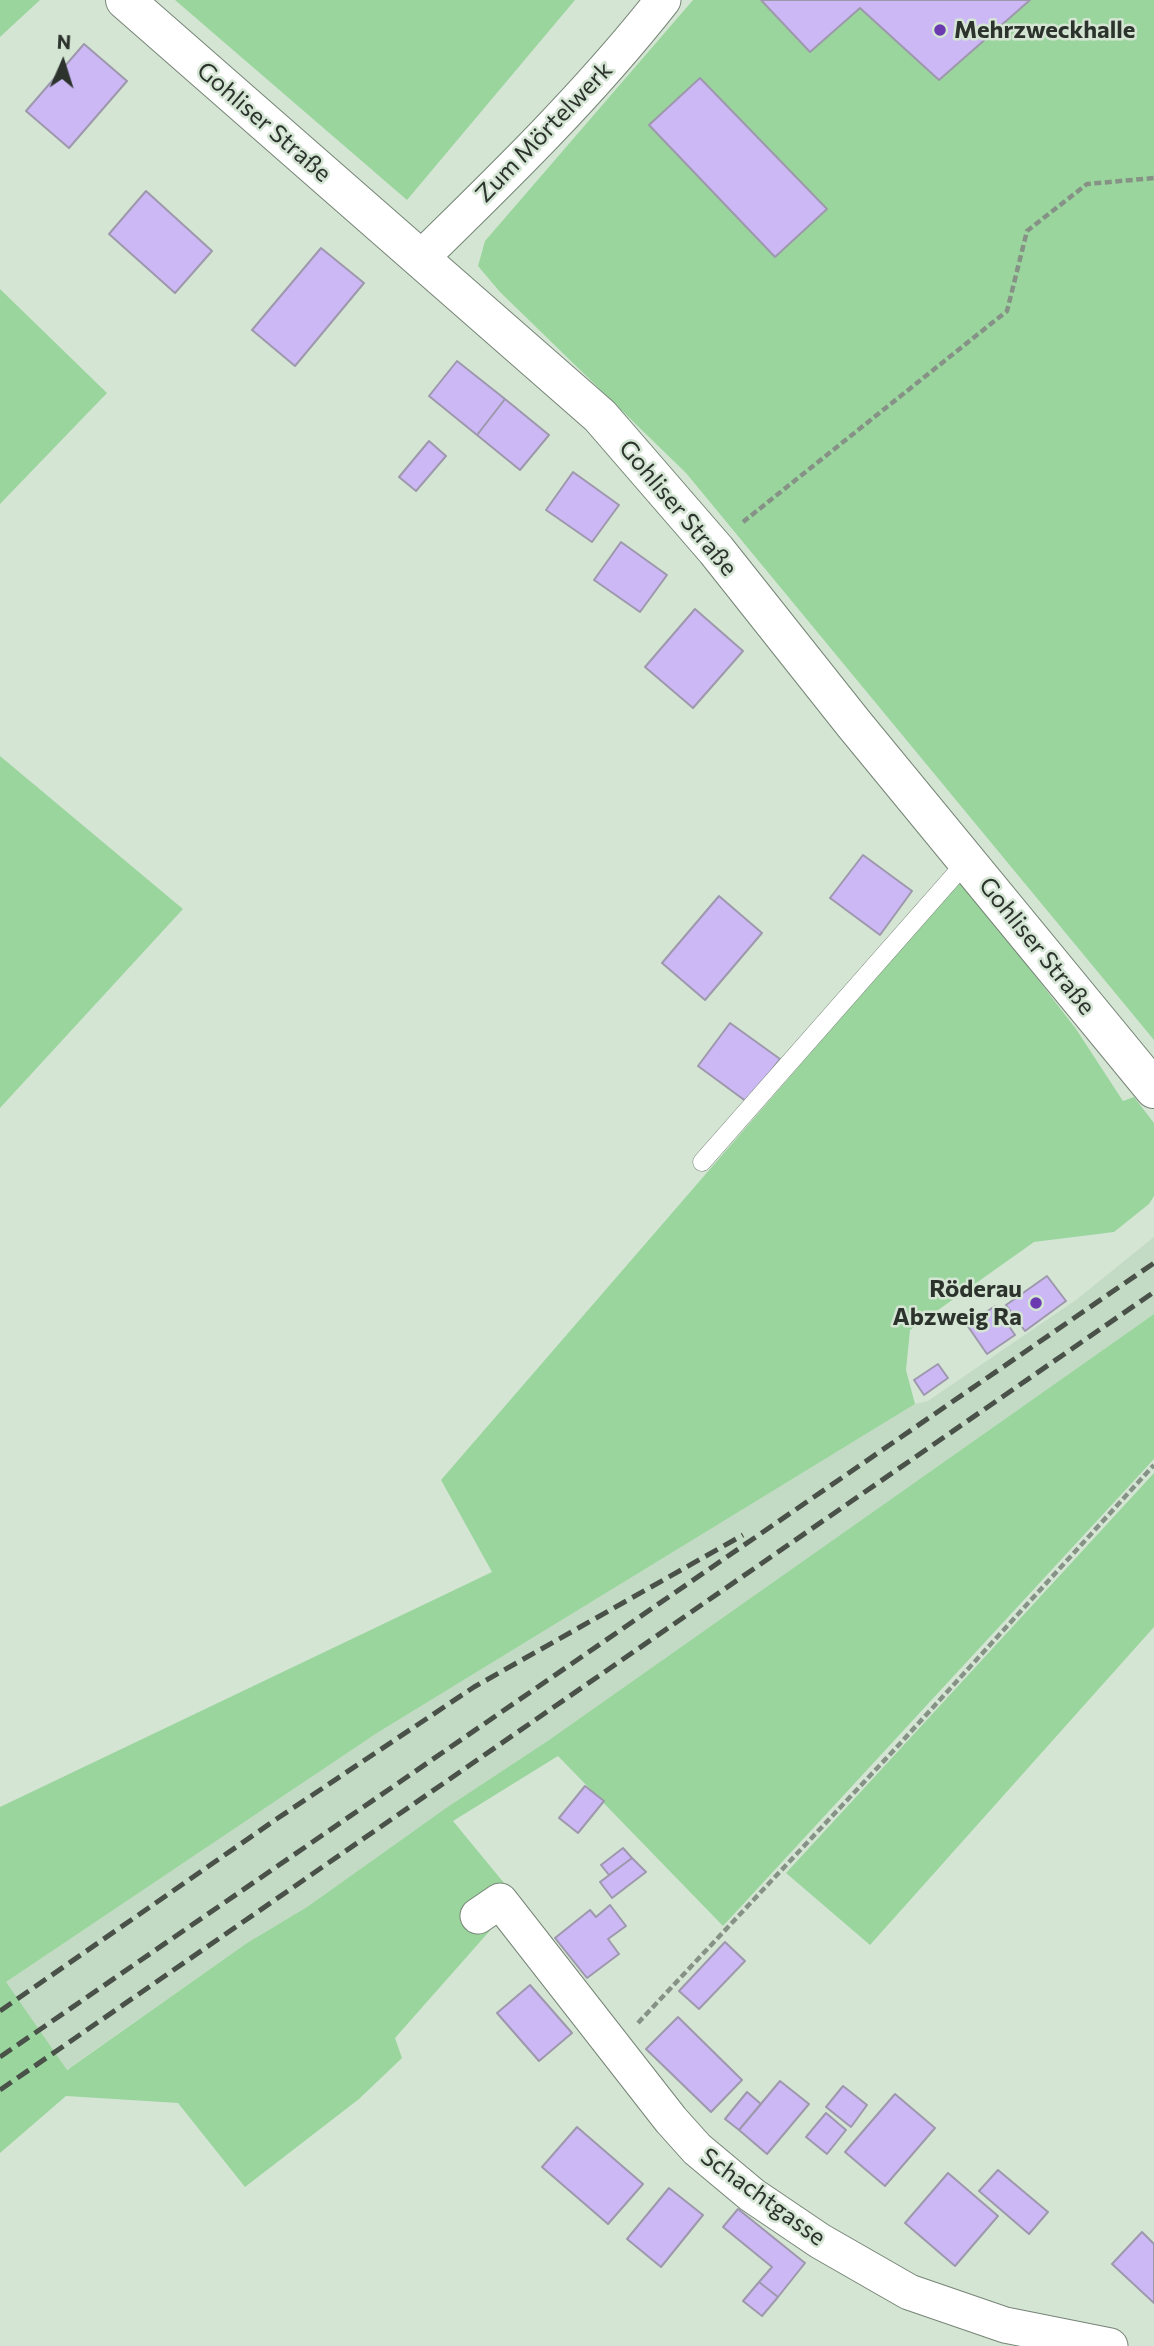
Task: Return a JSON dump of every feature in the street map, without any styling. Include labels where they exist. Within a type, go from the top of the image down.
[{"type":"street","name":"Gohliser Straße","points":[[125,0],[600,416],[716,551],[854,724],[1154,1089]]},
{"type":"street","name":"Zum Mörtelwerk","points":[[419,259],[525,157],[634,38],[663,0]]},
{"type":"street","name":"Schachtgasse","points":[[478,1916],[500,1901],[614,2049],[697,2149],[752,2195],[820,2241],[909,2292],[1005,2325],[1110,2346]]},
{"type":"lane","points":[[702,1162],[967,861]]},
{"type":"path","points":[[716,551],[738,526],[1007,311],[1027,231],[1087,184],[1154,178]]},
{"type":"path","points":[[614,2049],[897,1748],[1154,1465]]},
{"type":"shaded area","points":[[1154,1237],[1154,1314],[549,1740],[446,1808],[307,1907],[247,1943],[66,2070],[0,1986],[377,1733],[915,1404],[928,1401],[1076,1300]]},
{"type":"green space","points":[[0,0],[40,0],[0,37]]},
{"type":"green space","points":[[175,0],[575,0],[407,200]]},
{"type":"green space","points":[[693,0],[1154,0],[1154,1040],[686,473],[500,292],[478,266],[485,241]]},
{"type":"green space","points":[[0,289],[107,393],[0,504]]},
{"type":"green space","points":[[0,756],[183,909],[0,1108]]},
{"type":"green space","points":[[961,879],[1076,1029],[1123,1101],[1134,1097],[1154,1123],[1154,1196],[1149,1204],[1114,1232],[1034,1242],[910,1330],[906,1370],[915,1404],[377,1733],[6,1982],[67,2070],[247,1943],[307,1907],[446,1808],[549,1740],[1154,1314],[1154,1459],[723,1926],[558,1756],[453,1821],[504,1883],[465,1916],[502,1917],[395,2038],[402,2058],[359,2099],[245,2187],[178,2103],[66,2096],[0,2153],[0,1807],[492,1572],[441,1480]]},
{"type":"green space","points":[[1154,1473],[1154,1627],[870,1945],[786,1873]]},
{"type":"building","name":"Mehrzweckhalle","points":[[761,0],[1030,0],[939,80],[860,8],[810,52]]},
{"type":"building","points":[[84,44],[127,81],[69,148],[26,111]]},
{"type":"building","points":[[700,78],[827,209],[775,257],[649,125]]},
{"type":"building","points":[[146,191],[212,251],[175,293],[109,234]]},
{"type":"building","points":[[321,248],[364,283],[295,366],[252,330]]},
{"type":"building","points":[[457,361],[505,399],[477,435],[429,396]]},
{"type":"building","points":[[505,399],[549,435],[520,470],[477,435]]},
{"type":"building","points":[[429,441],[446,456],[416,491],[399,477]]},
{"type":"building","points":[[573,472],[619,505],[592,542],[546,510]]},
{"type":"building","points":[[621,542],[667,575],[640,612],[594,580]]},
{"type":"building","points":[[695,609],[743,651],[693,708],[645,667]]},
{"type":"building","points":[[863,855],[912,891],[880,935],[830,898]]},
{"type":"building","points":[[719,896],[762,933],[705,1000],[662,963]]},
{"type":"building","points":[[730,1023],[780,1059],[747,1102],[698,1066]]},
{"type":"building","name":"Röderau Abzweig Ra","points":[[1047,1276],[1066,1301],[1025,1331],[1006,1305]]},
{"type":"building","points":[[995,1306],[1015,1335],[987,1354],[967,1325]]},
{"type":"building","points":[[938,1364],[948,1378],[924,1395],[914,1380]]},
{"type":"building","points":[[585,1786],[604,1801],[578,1833],[559,1818]]},
{"type":"building","points":[[623,1848],[632,1858],[609,1875],[601,1865]]},
{"type":"building","points":[[632,1858],[646,1872],[612,1898],[600,1882]]},
{"type":"building","points":[[610,1905],[626,1926],[608,1939],[619,1954],[587,1978],[555,1938],[590,1910],[596,1917]]},
{"type":"building","points":[[725,1942],[745,1961],[699,2009],[679,1991]]},
{"type":"building","points":[[530,1985],[572,2033],[539,2061],[497,2013]]},
{"type":"building","points":[[678,2017],[742,2080],[711,2112],[646,2049]]},
{"type":"building","points":[[780,2081],[809,2104],[767,2154],[739,2130]]},
{"type":"building","points":[[843,2086],[867,2105],[851,2127],[826,2107]]},
{"type":"building","points":[[747,2092],[761,2104],[739,2130],[725,2119]]},
{"type":"building","points":[[895,2094],[935,2128],[885,2186],[845,2152]]},
{"type":"building","points":[[826,2113],[846,2130],[827,2154],[806,2137]]},
{"type":"building","points":[[577,2127],[643,2184],[608,2224],[542,2167]]},
{"type":"building","points":[[998,2170],[1048,2212],[1029,2234],[979,2191]]},
{"type":"building","points":[[948,2173],[998,2216],[955,2266],[905,2223]]},
{"type":"building","points":[[669,2188],[703,2215],[661,2267],[627,2239]]},
{"type":"building","points":[[738,2209],[805,2263],[778,2297],[759,2282],[772,2267],[723,2227]]},
{"type":"building","points":[[1142,2232],[1154,2244],[1154,2303],[1112,2264]]},
{"type":"building","points":[[759,2282],[778,2297],[762,2316],[743,2301]]},
{"type":"railway","points":[[0,2057],[1154,1263]]},
{"type":"railway","points":[[0,2090],[1154,1292]]},
{"type":"railway","points":[[0,2011],[278,1818],[474,1687],[743,1535]]},
{"type":"place","name":"Mehrzweckhalle","points":[[940,30]]},
{"type":"place","name":"Röderau Abzweig Ra","points":[[1036,1303]]}]
